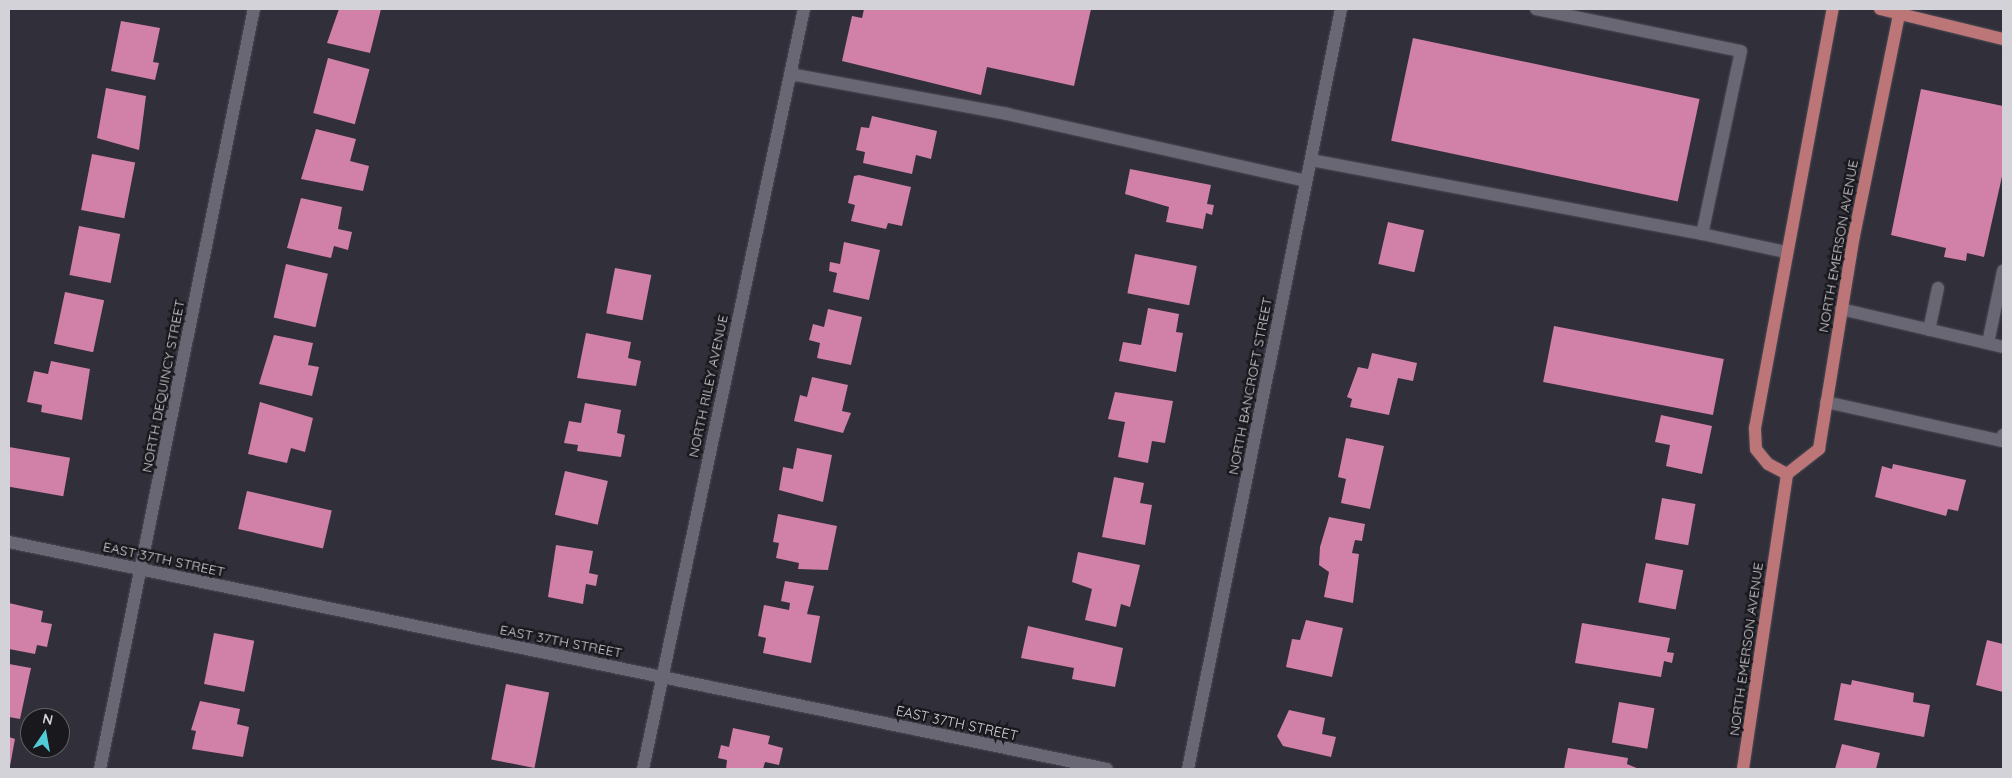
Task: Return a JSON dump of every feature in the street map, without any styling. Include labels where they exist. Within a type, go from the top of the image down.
[{"type":"main road","points":[[1787,474],[1768,464],[1756,449],[1754,428],[1785,252],[1833,9]]},
{"type":"main road","points":[[1880,9],[1900,11],[2003,39]]},
{"type":"main road","name":"NORTH EMERSON AVENUE","points":[[1743,769],[1787,474],[1819,449],[1841,309],[1900,11]]},
{"type":"street","name":"NORTH DEQUINCY STREET","points":[[100,769],[254,9]]},
{"type":"street","name":"NORTH RILEY AVENUE","points":[[643,769],[804,9]]},
{"type":"street","name":"NORTH BANCROFT STREET","points":[[1188,769],[1341,9]]},
{"type":"street","points":[[1536,9],[1741,51],[1702,234]]},
{"type":"street","points":[[790,74],[1007,114],[1306,181]]},
{"type":"street","points":[[1311,160],[1702,234],[1785,252]]},
{"type":"street","points":[[1988,343],[2003,271]]},
{"type":"street","points":[[1929,330],[1938,288]]},
{"type":"street","points":[[1841,309],[2003,347]]},
{"type":"street","points":[[1826,402],[2003,439]]},
{"type":"street","name":"EAST 37TH STREET","points":[[9,542],[1107,769]]},
{"type":"building","points":[[339,9],[381,9],[370,53],[327,43]]},
{"type":"building","points":[[864,9],[1091,9],[1074,86],[987,67],[981,95],[842,61],[852,16],[862,18]]},
{"type":"building","points":[[121,21],[160,28],[153,62],[159,63],[155,80],[111,71]]},
{"type":"building","points":[[1413,38],[1700,99],[1678,202],[1391,141]]},
{"type":"building","points":[[328,58],[370,69],[355,124],[313,113]]},
{"type":"building","points":[[106,88],[146,96],[139,150],[97,138]]},
{"type":"building","points":[[1921,89],[2003,106],[2003,172],[1984,257],[1967,253],[1966,261],[1944,257],[1946,248],[1891,235]]},
{"type":"building","points":[[872,116],[937,131],[931,159],[916,155],[912,174],[863,163],[865,152],[856,150],[861,127],[869,128]]},
{"type":"building","points":[[316,129],[356,139],[350,161],[369,166],[363,191],[301,179]]},
{"type":"building","points":[[92,154],[135,162],[124,218],[81,210]]},
{"type":"building","points":[[1130,169],[1211,185],[1207,204],[1214,205],[1212,215],[1206,213],[1203,229],[1166,222],[1169,207],[1125,194]]},
{"type":"building","points":[[859,175],[911,187],[902,226],[888,223],[886,229],[851,221],[855,205],[848,203],[854,176]]},
{"type":"building","points":[[301,198],[342,207],[338,229],[352,232],[348,250],[334,246],[331,258],[287,248]]},
{"type":"building","points":[[1388,222],[1424,230],[1414,272],[1378,264]]},
{"type":"building","points":[[79,226],[120,234],[111,283],[69,275]]},
{"type":"building","points":[[844,242],[880,250],[869,300],[833,292],[837,273],[829,271],[830,262],[840,264]]},
{"type":"building","points":[[1135,254],[1197,266],[1189,305],[1127,293]]},
{"type":"building","points":[[286,264],[328,274],[316,327],[274,318]]},
{"type":"building","points":[[615,268],[651,275],[643,320],[606,313]]},
{"type":"building","points":[[65,292],[104,300],[93,352],[54,344]]},
{"type":"building","points":[[1148,308],[1179,314],[1176,332],[1183,333],[1176,372],[1119,361],[1123,342],[1141,345]]},
{"type":"building","points":[[828,309],[862,317],[851,365],[817,358],[820,343],[809,340],[813,324],[824,327]]},
{"type":"building","points":[[1554,326],[1724,359],[1713,415],[1543,382]]},
{"type":"building","points":[[586,333],[631,342],[628,358],[641,361],[636,386],[577,378]]},
{"type":"building","points":[[274,335],[313,343],[308,365],[319,367],[312,396],[259,384]]},
{"type":"building","points":[[1372,353],[1417,363],[1413,381],[1398,378],[1389,415],[1350,407],[1352,399],[1347,397],[1358,367],[1368,369]]},
{"type":"building","points":[[51,361],[90,369],[82,420],[41,412],[42,405],[27,402],[34,371],[48,374]]},
{"type":"building","points":[[812,377],[848,385],[842,411],[851,413],[843,433],[794,421],[800,395],[807,397]]},
{"type":"building","points":[[1115,392],[1173,401],[1165,443],[1152,441],[1148,463],[1118,457],[1125,422],[1108,419]]},
{"type":"building","points":[[260,402],[313,418],[305,452],[291,448],[287,463],[248,454]]},
{"type":"building","points":[[585,403],[621,410],[617,433],[625,435],[621,457],[577,451],[578,445],[564,443],[569,421],[581,423]]},
{"type":"building","points":[[1661,415],[1712,426],[1702,474],[1666,466],[1670,445],[1655,442]]},
{"type":"building","points":[[1346,438],[1384,446],[1370,509],[1341,503],[1346,479],[1338,477]]},
{"type":"building","points":[[9,447],[70,458],[63,496],[9,487]]},
{"type":"building","points":[[797,448],[832,455],[823,502],[779,490],[783,467],[793,469]]},
{"type":"building","points":[[1893,464],[1966,480],[1958,511],[1948,509],[1946,516],[1875,497],[1882,466],[1892,469]]},
{"type":"building","points":[[565,471],[608,481],[598,525],[555,515]]},
{"type":"building","points":[[1114,477],[1144,483],[1140,503],[1152,505],[1145,545],[1102,537]]},
{"type":"building","points":[[247,491],[332,511],[323,549],[238,529]]},
{"type":"building","points":[[1662,498],[1695,504],[1688,545],[1655,539]]},
{"type":"building","points":[[778,514],[837,526],[828,570],[798,569],[799,563],[776,558],[779,543],[773,542]]},
{"type":"building","points":[[1329,517],[1365,524],[1362,541],[1355,540],[1352,553],[1359,554],[1353,603],[1324,597],[1329,572],[1319,565],[1320,547]]},
{"type":"building","points":[[556,545],[593,551],[589,573],[598,575],[596,586],[586,584],[583,604],[548,597]]},
{"type":"building","points":[[1078,552],[1140,565],[1130,607],[1121,604],[1116,627],[1085,620],[1092,589],[1072,582]]},
{"type":"building","points":[[1646,563],[1683,570],[1676,610],[1638,602]]},
{"type":"building","points":[[785,581],[814,586],[807,614],[820,616],[811,663],[763,653],[766,638],[758,636],[764,605],[789,610],[790,603],[781,601]]},
{"type":"building","points":[[9,603],[43,611],[41,622],[52,624],[47,647],[37,645],[35,654],[9,649]]},
{"type":"building","points":[[1306,620],[1343,628],[1332,677],[1286,667],[1292,639],[1300,640]]},
{"type":"building","points":[[1582,623],[1670,638],[1667,652],[1674,653],[1672,663],[1664,661],[1661,677],[1575,663]]},
{"type":"building","points":[[1028,626],[1123,648],[1115,687],[1072,679],[1074,668],[1021,658]]},
{"type":"building","points":[[214,633],[254,641],[244,692],[204,684]]},
{"type":"building","points":[[1987,640],[2003,644],[2003,692],[1976,685]]},
{"type":"building","points":[[9,664],[31,668],[22,708],[20,708],[20,719],[9,717]]},
{"type":"building","points":[[1852,680],[1914,693],[1913,702],[1930,705],[1924,737],[1834,720],[1841,683],[1851,685]]},
{"type":"building","points":[[506,684],[549,692],[534,768],[491,760]]},
{"type":"building","points":[[200,701],[240,709],[237,724],[249,727],[243,757],[192,749],[196,731],[191,730]]},
{"type":"building","points":[[1619,702],[1654,708],[1647,749],[1612,742]]},
{"type":"building","points":[[1289,710],[1325,718],[1322,734],[1336,737],[1331,757],[1283,746],[1277,736]]},
{"type":"building","points":[[733,728],[770,736],[768,744],[783,748],[779,765],[765,762],[763,769],[726,769],[727,760],[718,758],[721,745],[729,747]]},
{"type":"building","points":[[9,737],[15,739],[10,766],[9,766]]},
{"type":"building","points":[[1842,744],[1880,753],[1876,769],[1835,769]]},
{"type":"building","points":[[1568,748],[1628,758],[1627,764],[1639,769],[1564,769]]}]
